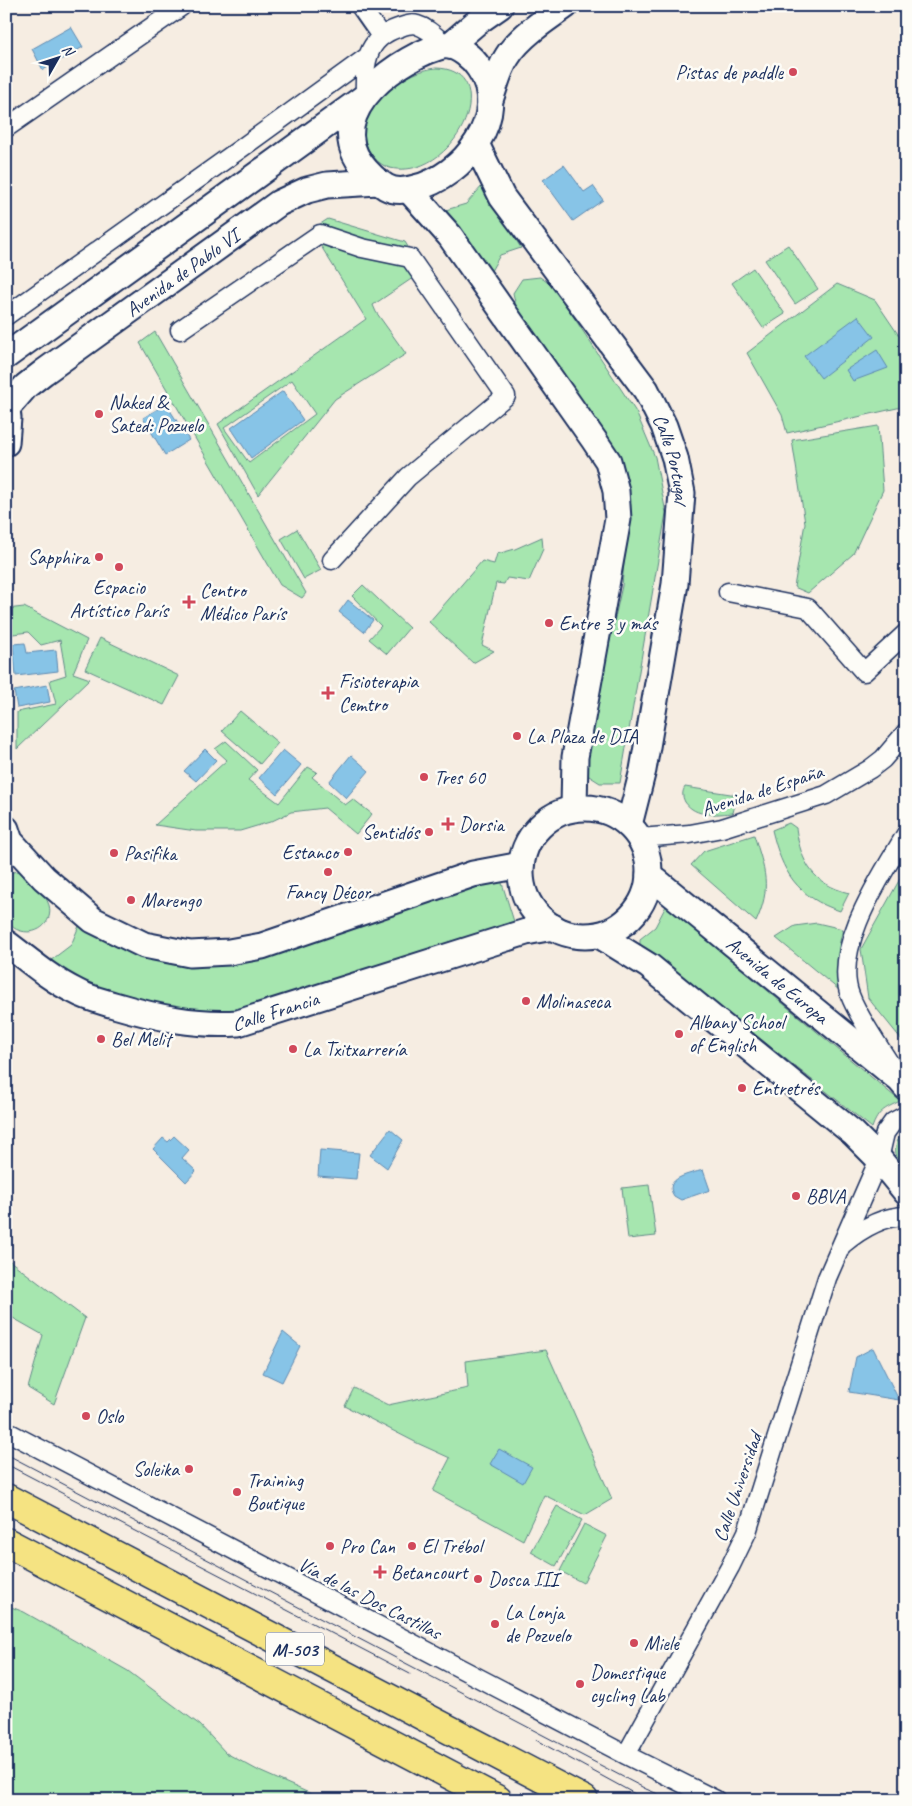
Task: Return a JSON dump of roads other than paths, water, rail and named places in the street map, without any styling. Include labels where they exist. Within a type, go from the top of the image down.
[{"type":"highway","name":"M-503","points":[[6,1498],[584,1800]]},
{"type":"highway","name":"M-503","points":[[6,1542],[498,1800]]},
{"type":"street","points":[[6,128],[182,6]]},
{"type":"street","points":[[360,6],[381,36]]},
{"type":"street","points":[[500,6],[476,22],[447,46],[416,56],[381,80],[364,97],[355,112],[351,125],[351,145],[358,161],[378,182],[392,190],[409,190],[424,186],[449,173],[467,156],[483,131],[490,97],[502,65],[516,46],[548,17],[565,6]]},
{"type":"street","points":[[6,316],[367,57],[381,36],[398,28],[412,24],[417,25],[447,46],[457,49],[475,61],[488,83],[490,97]]},
{"type":"street","points":[[364,97],[367,57]]},
{"type":"street","name":"Avenida de Pablo VI","points":[[6,356],[364,97]]},
{"type":"street","name":"Calle Portugal","points":[[476,144],[502,196],[646,390],[664,426],[675,458],[682,493],[675,584],[643,770],[635,832]]},
{"type":"street","name":"Avenida de Pablo VI","points":[[6,443],[7,405],[26,386],[279,203],[307,190],[327,185],[378,182]]},
{"type":"street","points":[[409,190],[450,236],[560,390],[608,461],[616,491],[618,519],[575,757],[574,808]]},
{"type":"street","points":[[180,330],[320,234],[362,248],[410,258],[506,396],[408,477],[332,560]]},
{"type":"street","points":[[728,592],[748,589],[808,608],[864,672],[906,633]]},
{"type":"street","name":"Avenida de España","points":[[635,832],[690,834],[722,828],[826,795],[870,769],[883,759],[906,732]]},
{"type":"street","points":[[589,807],[604,810],[617,816],[635,832],[647,856],[649,876],[646,892],[639,907],[628,919],[614,929],[599,934],[575,935],[553,927],[539,916],[528,901],[522,884],[521,865],[528,843],[542,823],[557,814],[574,808],[589,807]]},
{"type":"street","points":[[6,829],[10,841],[37,870],[93,920],[144,944],[190,954],[229,952],[262,946],[472,874],[521,865]]},
{"type":"street","points":[[903,1084],[849,994],[846,974],[850,940],[856,924],[906,834]]},
{"type":"street","name":"Avenida de Europa","points":[[649,876],[903,1084]]},
{"type":"street","name":"Calle Francia","points":[[6,943],[49,976],[76,992],[139,1013],[180,1021],[220,1024],[238,1023],[526,932],[553,927]]},
{"type":"street","points":[[599,934],[649,966],[853,1133],[879,1159],[906,1192]]},
{"type":"street","name":"Calle Universidad","points":[[626,1755],[726,1575],[747,1532],[827,1278],[879,1159],[885,1133],[893,1122],[906,1115]]},
{"type":"street","name":"Calle Universidad","points":[[841,1246],[860,1230],[877,1222],[906,1216]]},
{"type":"street","name":"Vía de las Dos Castillas","points":[[6,1432],[716,1800]]},
{"type":"water","points":[[71,27],[83,47],[43,70],[32,49]]},
{"type":"water","points":[[564,165],[584,192],[593,186],[603,200],[573,221],[543,180]]},
{"type":"water","points":[[858,316],[874,337],[821,378],[804,356]]},
{"type":"water","points":[[877,350],[888,368],[853,381],[846,370]]},
{"type":"water","points":[[283,391],[303,420],[251,458],[231,428]]},
{"type":"water","points":[[166,404],[189,440],[165,455],[143,418]]},
{"type":"water","points":[[348,600],[373,620],[364,632],[339,612]]},
{"type":"water","points":[[25,643],[27,653],[56,650],[58,671],[16,676],[13,644]]},
{"type":"water","points":[[47,685],[50,702],[17,708],[14,691]]},
{"type":"water","points":[[205,749],[216,760],[196,781],[184,771]]},
{"type":"water","points":[[283,750],[301,765],[277,794],[259,778]]},
{"type":"water","points":[[351,755],[369,771],[346,798],[329,782]]},
{"type":"water","points":[[390,1129],[403,1140],[387,1168],[370,1155]]},
{"type":"water","points":[[174,1136],[189,1150],[182,1158],[196,1171],[186,1182],[153,1149],[163,1138],[168,1142]]},
{"type":"water","points":[[320,1150],[359,1153],[356,1179],[318,1176]]},
{"type":"water","points":[[703,1170],[710,1190],[681,1200],[674,1196],[671,1190],[674,1181],[685,1175]]},
{"type":"water","points":[[283,1332],[300,1346],[282,1382],[263,1373]]},
{"type":"water","points":[[873,1348],[899,1400],[849,1392],[856,1357]]},
{"type":"water","points":[[499,1449],[532,1467],[523,1483],[490,1464]]},
{"type":"tram line","points":[[6,1454],[646,1789],[672,1800]]},
{"type":"tram line","points":[[6,1464],[410,1674]]},
{"type":"tram line","points":[[536,1740],[646,1800]]},
{"type":"place","name":"Pistas de paddle","points":[[793,72]]},
{"type":"place","name":"Naked & Sated: Pozuelo","points":[[99,414]]},
{"type":"place","name":"Sapphira","points":[[99,557]]},
{"type":"place","name":"Espacio Artístico París","points":[[119,567]]},
{"type":"place","name":"Centro Médico París","points":[[189,602]]},
{"type":"place","name":"Entre 3 y más","points":[[549,623]]},
{"type":"place","name":"Fisioterapia Cemtro","points":[[328,693]]},
{"type":"place","name":"La Plaza de DIA","points":[[517,736]]},
{"type":"place","name":"Tres 60","points":[[424,777]]},
{"type":"place","name":"Dorsia","points":[[448,824]]},
{"type":"place","name":"Sentidós","points":[[429,832]]},
{"type":"place","name":"Estanco","points":[[348,852]]},
{"type":"place","name":"Pasifika","points":[[114,853]]},
{"type":"place","name":"Fancy Décor","points":[[328,872]]},
{"type":"place","name":"Marengo","points":[[131,900]]},
{"type":"place","name":"Molinaseca","points":[[526,1001]]},
{"type":"place","name":"Albany School of English","points":[[679,1034]]},
{"type":"place","name":"Bel Melit","points":[[101,1039]]},
{"type":"place","name":"La Txitxarrería","points":[[293,1049]]},
{"type":"place","name":"Entretrés","points":[[742,1088]]},
{"type":"place","name":"BBVA","points":[[796,1196]]},
{"type":"place","name":"Oslo","points":[[86,1416]]},
{"type":"place","name":"Soleika","points":[[189,1469]]},
{"type":"place","name":"Training Boutique","points":[[237,1492]]},
{"type":"place","name":"Pro Can","points":[[330,1546]]},
{"type":"place","name":"El Trébol","points":[[412,1546]]},
{"type":"place","name":"Betancourt","points":[[380,1572]]},
{"type":"place","name":"Dosca III","points":[[478,1579]]},
{"type":"place","name":"La Lonja de Pozuelo","points":[[495,1624]]},
{"type":"place","name":"Miele","points":[[634,1643]]},
{"type":"place","name":"Domestique cycling Lab","points":[[580,1684]]}]
